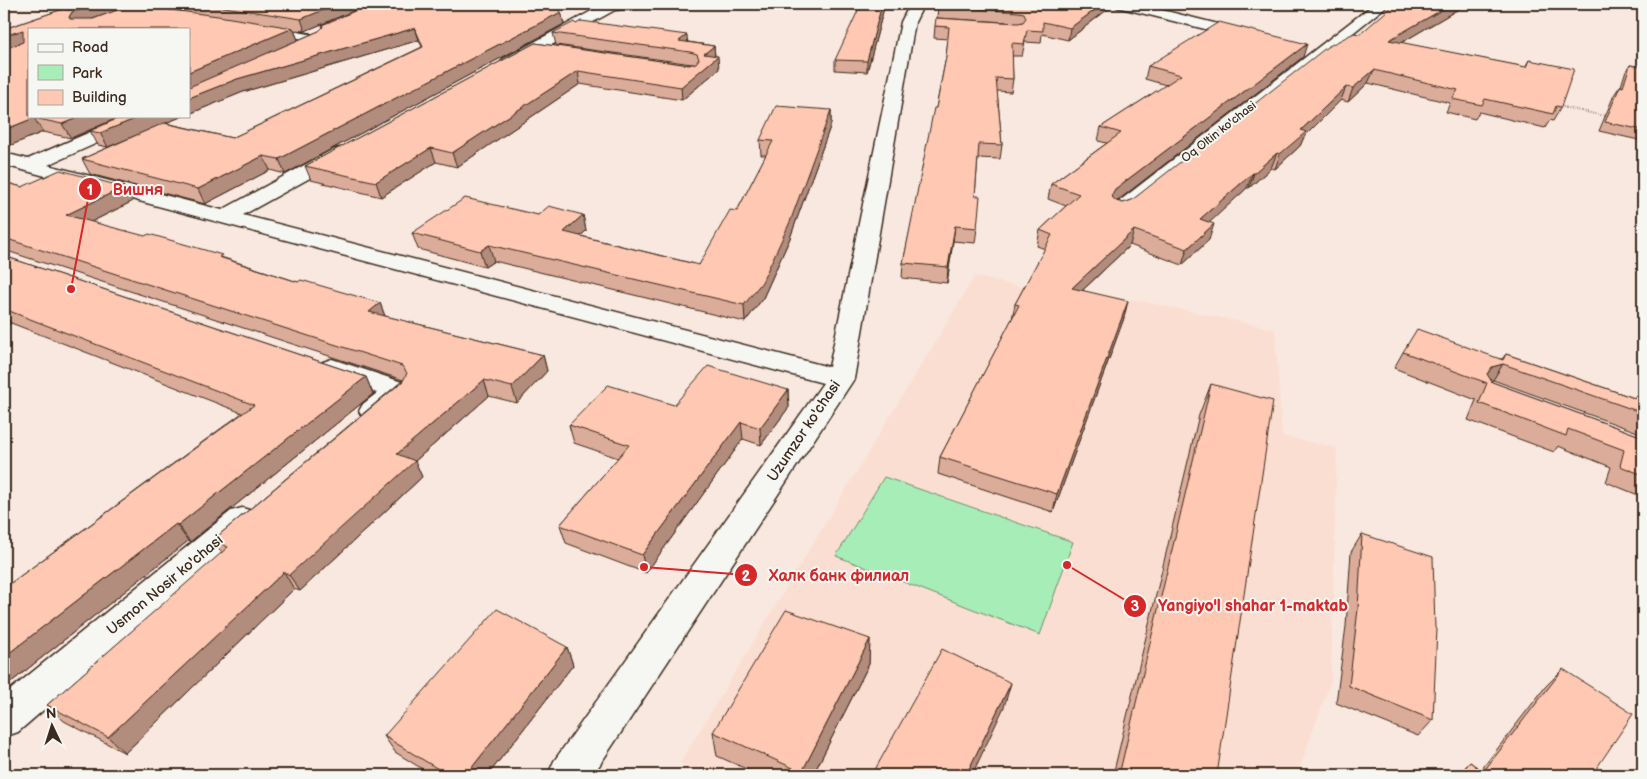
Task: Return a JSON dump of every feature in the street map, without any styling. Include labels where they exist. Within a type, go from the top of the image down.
[{"type":"street","points":[[590,4],[612,6],[638,4]]},
{"type":"street","points":[[1122,4],[1262,39]]},
{"type":"street","points":[[1300,49],[1318,54],[1382,4]]},
{"type":"street","points":[[492,71],[612,6]]},
{"type":"street","points":[[87,28],[130,12],[156,10]]},
{"type":"street","name":"Uzumzor ko'chasi","points":[[569,775],[840,380],[918,16]]},
{"type":"street","points":[[309,37],[326,30]]},
{"type":"street","points":[[294,50],[318,39],[309,37]]},
{"type":"street","points":[[535,48],[564,52]]},
{"type":"street","name":"Oq Oltin ko'chasi","points":[[1120,210],[1318,54]]},
{"type":"street","points":[[31,165],[138,118]]},
{"type":"street","points":[[224,217],[354,146]]},
{"type":"street","points":[[4,159],[840,380]]},
{"type":"street","points":[[304,358],[398,390],[352,428]]},
{"type":"street","name":"Usmon Nosir ko'chasi","points":[[4,719],[262,504]]},
{"type":"lane","points":[[261,29],[309,37]]},
{"type":"path","points":[[1557,106],[1615,118]]},
{"type":"shaded area","points":[[975,276],[1121,311],[1131,299],[1275,329],[1282,436],[1337,448],[1331,681],[1297,775],[705,775],[680,763]]},
{"type":"green space","points":[[884,477],[1073,542],[1040,635],[836,556]]},
{"type":"building","points":[[87,4],[97,4],[72,12],[69,17],[70,19],[93,19],[131,5],[293,28],[190,72],[190,28],[28,28],[28,118],[34,118],[4,130],[4,49],[23,42],[23,30],[4,36],[4,29],[63,9],[69,10]]},
{"type":"building","points":[[196,4],[338,4],[301,19]]},
{"type":"building","points":[[371,4],[551,4],[561,12],[279,159],[263,156],[198,189],[82,159],[164,123],[232,138],[423,47],[415,28],[237,79],[190,98],[190,87],[319,31],[323,27],[322,25]]},
{"type":"building","points":[[861,4],[882,4],[867,61],[835,60]]},
{"type":"building","points":[[939,4],[1103,4],[1070,28],[1043,22],[1043,31],[1027,30],[1024,44],[1012,43],[1013,79],[996,78],[1002,145],[979,144],[975,196],[980,196],[977,228],[955,226],[948,267],[903,263],[946,57],[949,27],[935,26],[936,18],[1018,23],[1023,22],[1026,18],[1024,13],[1018,12],[938,6]]},
{"type":"building","points":[[1395,4],[1452,4],[1389,40],[1526,67],[1529,60],[1574,69],[1561,107],[1556,106],[1553,114],[1485,99],[1482,105],[1452,99],[1458,90],[1374,70],[1353,88],[1346,87],[1301,130],[1306,132],[1280,154],[1277,153],[1200,219],[1214,224],[1187,249],[1134,230],[1072,288],[1128,301],[1057,494],[940,457],[1019,305],[1015,304],[1052,235],[1040,230],[1079,194],[1051,184],[1121,133],[1101,127],[1181,75],[1148,66],[1219,22],[1307,44],[1115,189],[1111,196],[1116,201],[1123,203],[1132,200],[1327,47],[1354,33],[1360,34]]},
{"type":"building","points":[[581,21],[687,35],[679,41],[714,46],[704,54],[718,56],[681,87],[578,71],[452,153],[431,148],[376,182],[305,166],[535,43],[689,65],[696,63],[699,59],[697,54],[690,52],[553,33],[574,22],[576,24]]},
{"type":"building","points":[[1630,65],[1643,67],[1643,130],[1605,122],[1620,86],[1623,87]]},
{"type":"building","points":[[776,106],[831,110],[790,222],[762,282],[744,305],[489,245],[480,251],[412,233],[465,198],[538,215],[549,206],[583,215],[564,232],[699,265],[730,210],[737,211],[773,141],[760,140]]},
{"type":"building","points":[[34,118],[77,118],[62,124]]},
{"type":"building","points":[[119,118],[137,118],[100,133],[90,131]]},
{"type":"building","points":[[60,170],[124,187],[66,215],[145,236],[149,234],[222,255],[219,257],[298,282],[301,280],[380,303],[369,312],[543,355],[512,387],[484,380],[397,454],[415,461],[289,575],[284,572],[108,737],[47,705],[228,547],[213,540],[403,381],[407,373],[402,366],[4,238],[4,182],[22,187]]},
{"type":"building","points":[[4,256],[366,377],[178,525],[176,524],[4,657],[4,588],[254,405],[4,309]]},
{"type":"building","points":[[1417,329],[1503,360],[1506,354],[1643,401],[1643,413],[1503,364],[1492,367],[1487,374],[1492,382],[1643,437],[1643,475],[1620,466],[1624,450],[1568,429],[1566,436],[1479,403],[1487,383],[1403,352]]},
{"type":"building","points":[[708,366],[788,390],[760,428],[741,422],[642,555],[560,525],[629,445],[569,425],[608,385],[674,405]]},
{"type":"building","points":[[1211,384],[1273,401],[1217,775],[1131,775],[1120,771]]},
{"type":"building","points":[[1362,534],[1433,557],[1435,628],[1437,629],[1433,720],[1349,686],[1358,609]]},
{"type":"building","points":[[497,609],[567,647],[466,775],[448,775],[384,736]]},
{"type":"building","points":[[786,610],[870,639],[802,772],[713,732]]},
{"type":"building","points":[[942,649],[1011,683],[966,775],[872,775]]},
{"type":"building","points":[[1563,669],[1633,714],[1592,775],[1459,775],[1470,762],[1483,772]]},
{"type":"place","name":"Вишня","points":[[71,289]]},
{"type":"place","name":"Yangiyo'l shahar 1-maktab","points":[[1067,565]]},
{"type":"place","name":"Халк банк филиал","points":[[644,567]]}]
